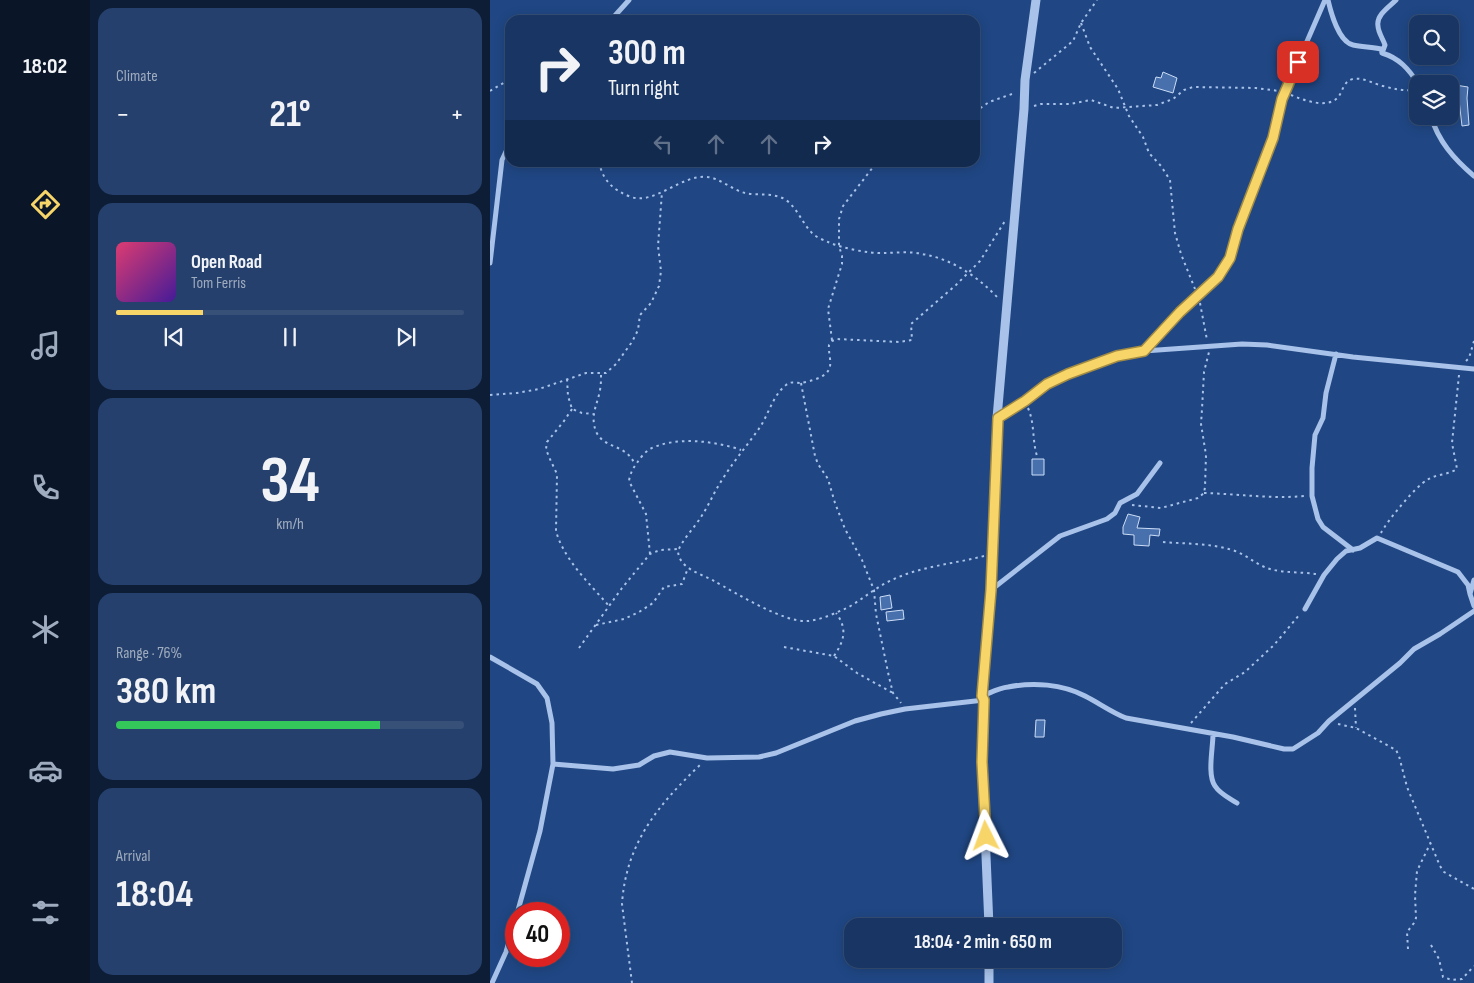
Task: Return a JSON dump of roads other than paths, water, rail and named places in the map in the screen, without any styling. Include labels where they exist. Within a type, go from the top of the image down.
[{"type":"street","points":[[616,15],[629,0]]},
{"type":"street","points":[[989,918],[982,762],[983,698],[991,590],[998,418],[1024,109],[1024,80],[1036,0]]},
{"type":"street","points":[[1326,0],[1346,42],[1352,45],[1381,49],[1382,53],[1394,57],[1401,62],[1411,75]]},
{"type":"street","points":[[1144,351],[1198,294],[1218,277],[1230,258],[1238,229],[1273,138],[1285,92],[1326,0]]},
{"type":"street","points":[[1382,53],[1385,45],[1378,23],[1384,11],[1396,0]]},
{"type":"street","points":[[1435,125],[1448,151],[1474,176]]},
{"type":"street","points":[[490,263],[502,160],[505,154]]},
{"type":"street","points":[[998,418],[1047,384],[1068,374],[1117,356],[1144,351],[1208,346],[1267,345],[1474,369]]},
{"type":"street","points":[[1336,354],[1326,393],[1323,418],[1315,435],[1312,496],[1318,519],[1323,527],[1353,550]]},
{"type":"street","points":[[991,590],[1060,536],[1107,519],[1115,513],[1120,503],[1137,494],[1160,463]]},
{"type":"street","points":[[1305,609],[1324,575],[1337,559],[1346,551],[1360,548],[1378,538],[1458,572],[1468,585],[1474,606]]},
{"type":"street","points":[[1470,594],[1474,580]]},
{"type":"street","points":[[553,764],[613,769],[640,765],[670,752],[707,758],[759,757],[776,753],[856,721],[905,709],[983,698],[1006,687],[1020,685],[1050,685],[1084,695],[1126,718],[1289,750],[1303,744],[1318,732],[1414,649],[1474,611]]},
{"type":"street","points":[[490,657],[537,684],[547,698],[552,723],[553,764],[540,831],[521,902]]},
{"type":"street","points":[[1213,734],[1211,774],[1213,782],[1221,792],[1237,803]]},
{"type":"street","points":[[492,983],[505,954]]},
{"type":"street","points":[[989,968],[989,983]]}]
